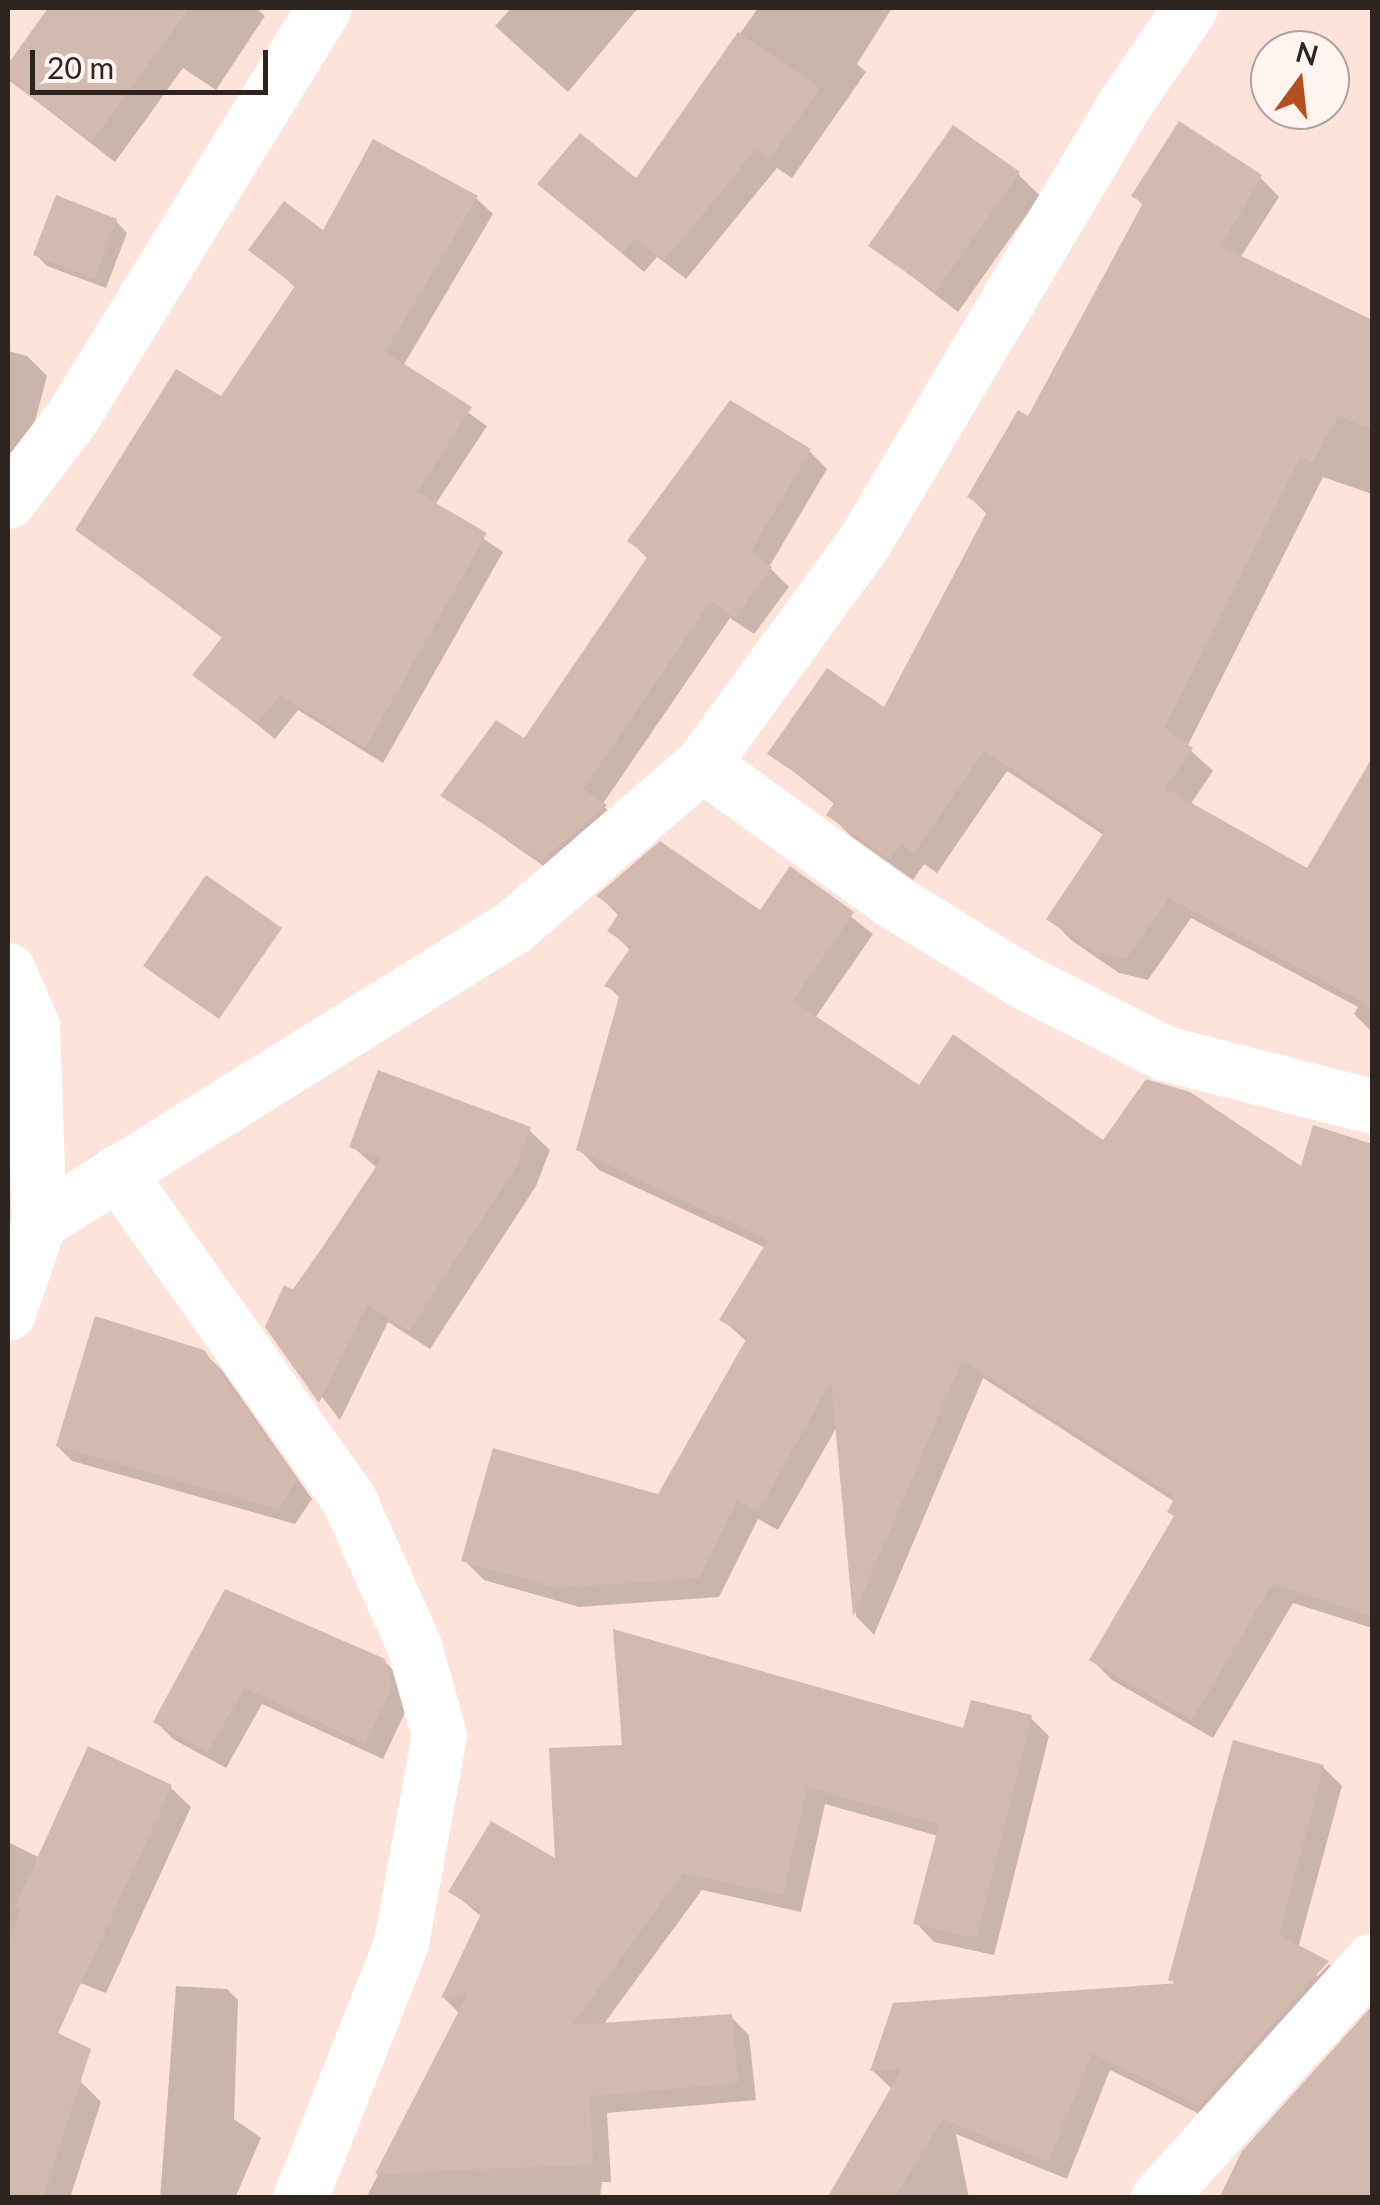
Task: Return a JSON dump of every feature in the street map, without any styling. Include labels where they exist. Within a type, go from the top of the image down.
[{"type":"street","points":[[8,501],[72,417],[324,8]]},
{"type":"street","points":[[39,1222],[513,927],[702,764],[864,542],[1124,103],[1190,8]]},
{"type":"street","points":[[702,764],[890,899],[1036,988],[1164,1053],[1372,1106]]},
{"type":"street","points":[[8,970],[32,1026],[39,1222],[8,1313]]},
{"type":"street","points":[[118,1172],[349,1500],[414,1646],[440,1735],[401,1943],[300,2198]]},
{"type":"street","points":[[1158,2198],[1372,1960]]},
{"type":"building","points":[[48,8],[189,8],[92,141],[8,80],[8,64]]},
{"type":"building","points":[[738,32],[820,88],[770,159],[756,149],[664,261],[635,238],[622,253],[537,184],[580,133],[636,178]]},
{"type":"building","points":[[1179,121],[1262,175],[1221,246],[1372,320],[1372,429],[1338,416],[1312,463],[1301,457],[1164,728],[1193,748],[1165,788],[1307,868],[1372,758],[1372,1007],[1169,898],[1126,959],[1095,952],[1046,919],[1105,831],[984,751],[914,853],[901,844],[890,860],[826,815],[836,800],[767,754],[827,668],[884,707],[988,510],[967,497],[1018,410],[1028,416],[1143,203],[1131,196]]},
{"type":"building","points":[[953,125],[1020,172],[935,292],[868,246]]},
{"type":"building","points":[[373,139],[478,196],[385,352],[472,407],[417,492],[487,533],[365,748],[280,695],[257,724],[192,675],[223,636],[75,530],[176,369],[221,396],[295,286],[248,250],[284,201],[323,230]]},
{"type":"building","points":[[56,195],[117,219],[95,279],[33,255]]},
{"type":"building","points":[[730,400],[811,449],[751,551],[772,567],[735,618],[711,601],[583,789],[607,805],[541,861],[440,796],[496,720],[524,738],[648,556],[627,541]]},
{"type":"building","points":[[660,841],[760,910],[790,866],[854,912],[793,1001],[919,1085],[953,1034],[1103,1140],[1146,1079],[1190,1092],[1301,1166],[1313,1125],[1372,1144],[1372,1616],[1272,1584],[1192,1720],[1089,1660],[1174,1516],[1167,1512],[1175,1497],[962,1360],[853,1617],[831,1381],[758,1512],[737,1500],[699,1578],[557,1588],[461,1561],[493,1448],[658,1494],[748,1336],[719,1320],[768,1240],[576,1150],[620,993],[604,986],[631,947],[607,931],[620,912],[596,896]]},
{"type":"building","points":[[206,875],[282,928],[219,1019],[143,966]]},
{"type":"building","points":[[378,1070],[531,1127],[517,1165],[409,1331],[367,1304],[319,1403],[265,1327],[284,1285],[294,1290],[381,1159],[349,1147]]},
{"type":"building","points":[[95,1316],[204,1350],[297,1480],[278,1509],[56,1446]]},
{"type":"building","points":[[225,1589],[385,1659],[392,1685],[366,1744],[244,1688],[208,1752],[153,1722]]},
{"type":"building","points":[[613,1629],[963,1728],[971,1700],[1032,1715],[976,1938],[913,1924],[939,1824],[807,1787],[783,1895],[683,1873],[572,2025],[732,2014],[738,2083],[590,2096],[593,2164],[375,2174],[467,1995],[441,1998],[482,1912],[448,1892],[491,1821],[555,1858],[549,1748],[622,1745]]},
{"type":"building","points":[[1233,1740],[1324,1765],[1279,1935],[1329,1961],[1199,2106],[1092,2053],[1048,2162],[943,2119],[894,2198],[827,2198],[902,2069],[870,2071],[893,2003],[1179,1983],[1168,1980]]},
{"type":"building","points":[[88,1746],[172,1785],[58,2033],[91,2049],[43,2198],[8,2198],[8,1945],[21,1909],[15,1907]]},
{"type":"building","points":[[1372,2006],[1372,2198],[1219,2198],[1242,2151]]}]
